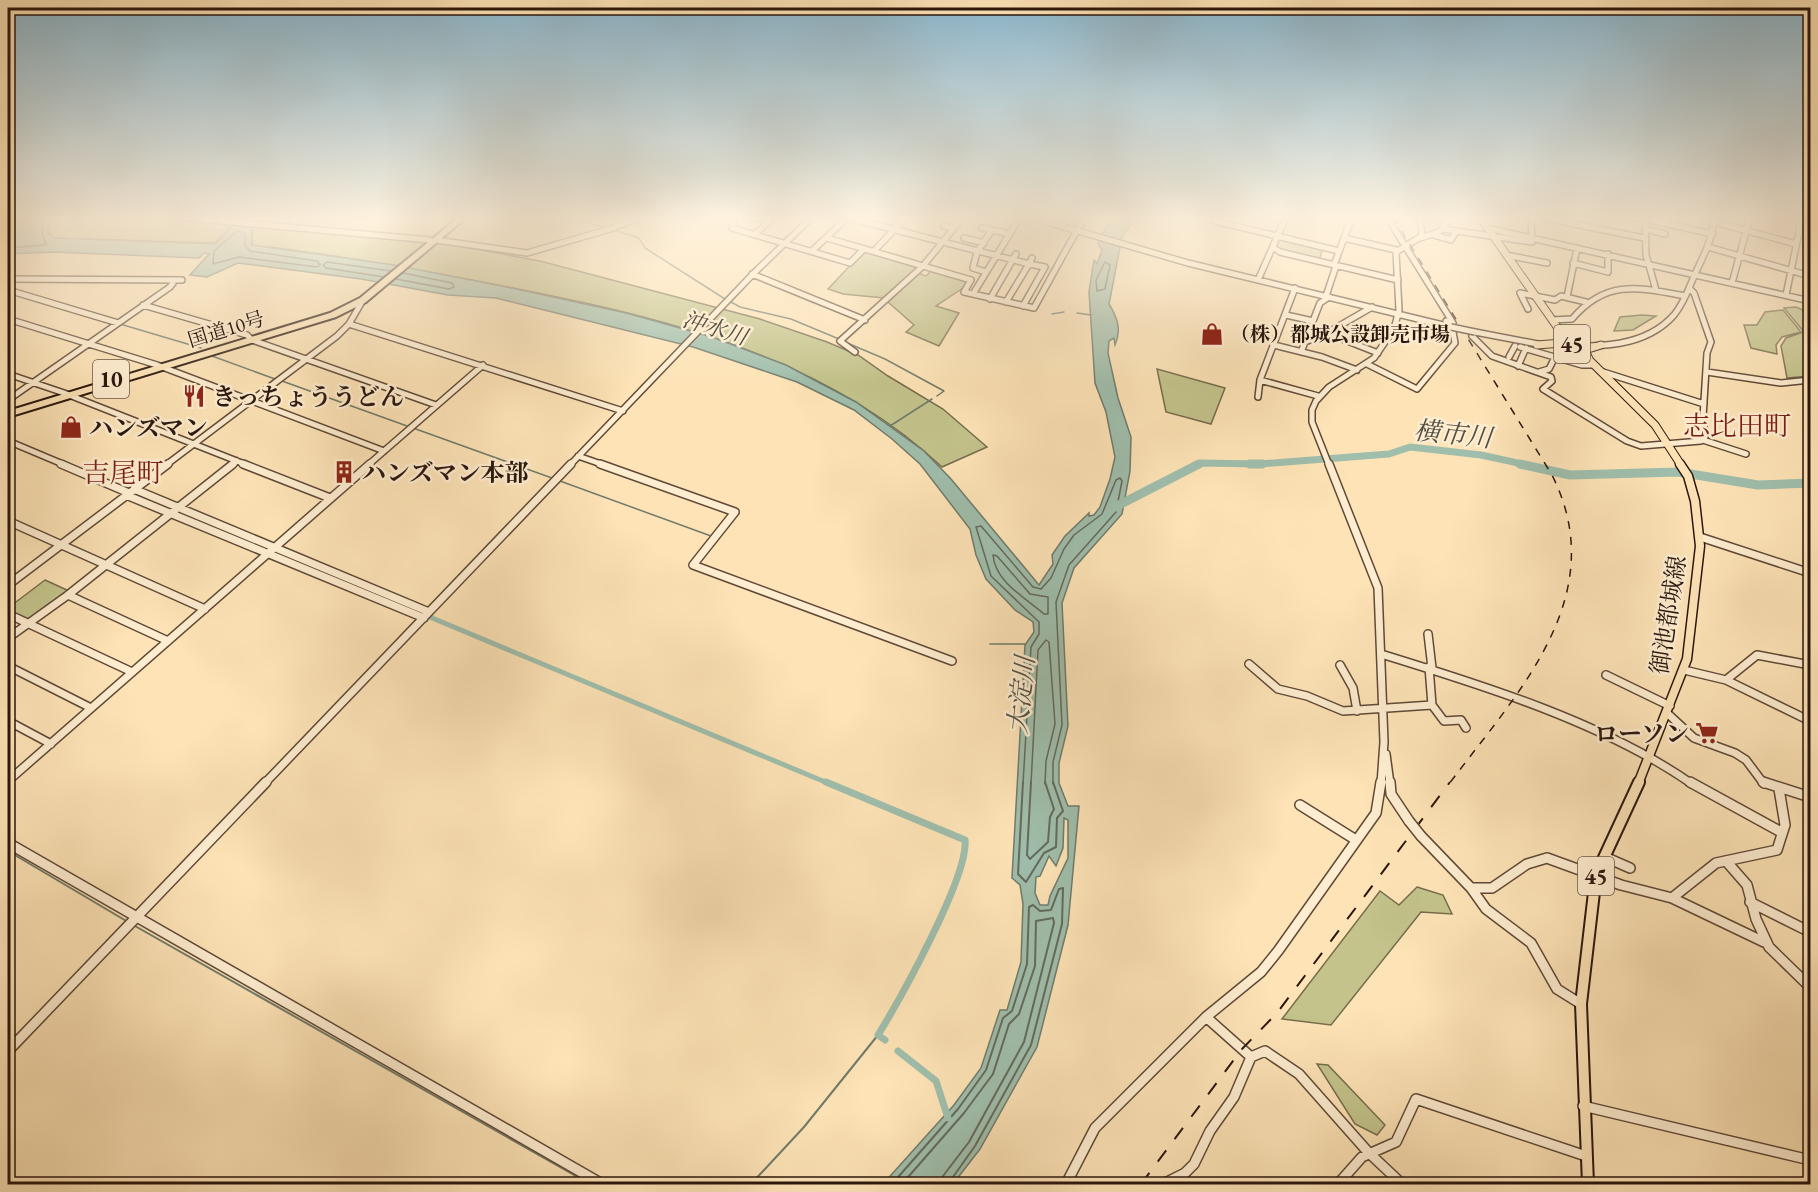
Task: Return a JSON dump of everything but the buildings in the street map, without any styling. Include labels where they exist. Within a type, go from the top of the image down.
[{"type":"highway","name":"国道10号","points":[[8,413],[341,310],[365,296],[393,273]]},
{"type":"main road","name":"御池都城線","points":[[1519,273],[1560,331],[1647,416],[1670,444],[1688,476],[1695,501],[1700,537],[1684,670],[1649,758],[1596,875],[1596,895],[1581,1004],[1583,1106],[1588,1185]]},
{"type":"main road","points":[[1538,345],[1562,343],[1564,340],[1560,331]]},
{"type":"main road","points":[[1593,365],[1586,350],[1601,345]]},
{"type":"street","points":[[855,352],[840,341],[916,273]]},
{"type":"street","points":[[946,273],[971,280],[964,292],[1034,308],[1054,273]]},
{"type":"street","points":[[972,294],[986,273]]},
{"type":"street","points":[[990,299],[1005,273]]},
{"type":"street","points":[[1006,302],[1024,273]]},
{"type":"street","points":[[1023,306],[1042,273]]},
{"type":"street","points":[[1231,273],[1452,327],[1572,350],[1593,365]]},
{"type":"street","points":[[1258,280],[1261,273]]},
{"type":"street","points":[[1286,315],[1313,321],[1320,303],[1328,296],[1333,273]]},
{"type":"street","points":[[1367,273],[1398,280]]},
{"type":"street","points":[[1398,273],[1400,314],[1392,333],[1367,364],[1317,396],[1312,409],[1313,424],[1378,588],[1384,742],[1391,794],[1409,821],[1471,888],[1486,909],[1531,943],[1557,989],[1581,1004]]},
{"type":"street","points":[[1367,364],[1417,389],[1455,343],[1452,327],[1421,273]]},
{"type":"street","points":[[1567,297],[1571,273]]},
{"type":"street","points":[[1649,273],[1656,290]]},
{"type":"street","points":[[1689,273],[1810,301]]},
{"type":"street","points":[[1732,282],[1735,273]]},
{"type":"street","points":[[1786,295],[1790,273]]},
{"type":"street","points":[[8,1051],[752,274],[865,320]]},
{"type":"street","points":[[1538,345],[1601,345],[1638,338],[1656,330],[1673,316],[1695,274]]},
{"type":"street","points":[[8,279],[182,280]]},
{"type":"street","points":[[8,400],[173,285],[171,280]]},
{"type":"street","points":[[1258,397],[1260,380],[1295,288]]},
{"type":"street","points":[[1689,288],[1694,293],[1709,334],[1703,440]]},
{"type":"street","points":[[8,290],[118,323]]},
{"type":"street","points":[[1552,320],[1572,319],[1586,302],[1602,293],[1656,290],[1685,296]]},
{"type":"street","points":[[1528,309],[1520,293],[1555,300],[1561,296],[1586,302]]},
{"type":"street","points":[[8,585],[305,360],[350,322],[365,296]]},
{"type":"street","points":[[144,305],[247,335],[250,339],[305,360],[436,405]]},
{"type":"street","points":[[1301,351],[1305,342],[1327,333],[1372,307]]},
{"type":"street","points":[[341,310],[350,322],[623,411]]},
{"type":"street","points":[[8,318],[160,367],[384,451]]},
{"type":"street","points":[[1560,331],[1578,342],[1601,345]]},
{"type":"street","points":[[1327,333],[1378,353]]},
{"type":"street","points":[[1593,365],[1582,365],[1526,348],[1472,336],[1492,356],[1539,372],[1552,379],[1543,390],[1612,433],[1641,446],[1703,440],[1746,454]]},
{"type":"street","points":[[1274,345],[1301,351],[1357,370]]},
{"type":"street","points":[[1509,357],[1515,346]]},
{"type":"street","points":[[1518,366],[1526,348]]},
{"type":"street","points":[[1539,372],[1549,369],[1555,357]]},
{"type":"street","points":[[8,782],[483,365]]},
{"type":"street","points":[[1600,371],[1704,404]]},
{"type":"street","points":[[1707,372],[1781,383],[1810,380]]},
{"type":"street","points":[[8,374],[67,394],[330,498]]},
{"type":"street","points":[[1260,380],[1317,396]]},
{"type":"street","points":[[8,441],[130,492],[178,508],[270,551]]},
{"type":"street","points":[[578,456],[735,512],[693,565],[952,661]]},
{"type":"street","points":[[8,638],[68,595],[237,461]]},
{"type":"street","points":[[130,492],[171,513],[427,615]]},
{"type":"street","points":[[8,521],[205,609]]},
{"type":"street","points":[[1700,537],[1810,573]]},
{"type":"street","points":[[68,595],[168,641]]},
{"type":"street","points":[[8,614],[132,672]]},
{"type":"street","points":[[1428,634],[1431,705],[1444,721],[1461,720],[1466,728]]},
{"type":"street","points":[[1381,654],[1487,686],[1605,736],[1671,769],[1704,792],[1781,832]]},
{"type":"street","points":[[1726,680],[1757,655],[1810,666]]},
{"type":"street","points":[[1250,664],[1278,689],[1307,696],[1343,711],[1431,705]]},
{"type":"street","points":[[1340,664],[1353,688],[1357,711]]},
{"type":"street","points":[[8,666],[91,708]]},
{"type":"street","points":[[1684,670],[1726,680],[1810,722]]},
{"type":"street","points":[[1606,675],[1669,709],[1694,738],[1735,753],[1746,760],[1764,784],[1810,797]]},
{"type":"street","points":[[8,721],[51,744]]},
{"type":"street","points":[[1066,1185],[1095,1128],[1206,1017],[1261,972],[1376,813],[1380,799],[1384,742]]},
{"type":"street","points":[[1672,898],[1716,863],[1777,850],[1785,825],[1779,789]]},
{"type":"street","points":[[1300,805],[1356,840]]},
{"type":"street","points":[[8,843],[134,919],[602,1185]]},
{"type":"street","points":[[1605,857],[1630,868]]},
{"type":"street","points":[[1471,888],[1491,890],[1537,858],[1557,861],[1621,885],[1672,898],[1764,942]]},
{"type":"street","points":[[1726,861],[1747,885],[1760,932],[1769,947],[1810,987]]},
{"type":"street","points":[[1750,902],[1810,932]]},
{"type":"street","points":[[1206,1017],[1251,1057]]},
{"type":"street","points":[[1163,1185],[1185,1173],[1194,1164],[1210,1131],[1234,1097],[1251,1057],[1265,1051],[1299,1074],[1368,1152],[1402,1185]]},
{"type":"street","points":[[1338,1185],[1345,1173],[1376,1146],[1396,1142],[1416,1099],[1586,1156]]},
{"type":"street","points":[[1583,1106],[1810,1160]]},
{"type":"green space","points":[[431,273],[584,273],[760,319],[858,355],[943,409],[987,447],[942,467],[892,426],[838,392],[781,364],[721,340],[660,322],[535,292]]},
{"type":"green space","points":[[844,273],[913,273],[884,298],[843,294],[828,289]]},
{"type":"green space","points":[[918,273],[926,276],[929,273],[941,273],[969,281],[963,288],[936,306],[959,313],[939,346],[906,332],[914,325],[888,302]]},
{"type":"green space","points":[[1796,307],[1810,313],[1810,376],[1787,378],[1781,346],[1786,338],[1804,332],[1784,308]]},
{"type":"green space","points":[[1783,310],[1801,332],[1782,337],[1776,345],[1777,354],[1751,348],[1744,325],[1757,325],[1765,312]]},
{"type":"green space","points":[[1656,316],[1633,330],[1614,331],[1620,317]]},
{"type":"green space","points":[[1157,369],[1225,388],[1211,424],[1166,412]]},
{"type":"green space","points":[[45,580],[69,591],[28,622],[8,612],[8,608]]},
{"type":"green space","points":[[1417,887],[1443,895],[1452,914],[1421,912],[1331,1025],[1282,1019],[1380,891],[1399,905]]},
{"type":"green space","points":[[1317,1064],[1328,1065],[1385,1125],[1377,1135],[1355,1124]]},
{"type":"water","points":[[192,273],[217,273],[207,277],[190,275]]},
{"type":"water","points":[[312,273],[433,273],[626,313],[712,337],[786,365],[856,402],[924,451],[951,479],[1039,585],[1053,564],[1052,555],[1065,536],[1089,513],[1089,516],[1094,515],[1100,507],[1110,479],[1115,457],[1106,412],[1095,383],[1089,292],[1092,273],[1115,273],[1109,304],[1118,329],[1115,345],[1114,338],[1109,341],[1108,353],[1118,398],[1131,437],[1130,471],[1122,514],[1074,568],[1062,603],[1068,726],[1059,763],[1059,783],[1068,806],[1079,806],[1068,925],[1037,1047],[980,1149],[953,1184],[883,1184],[954,1105],[981,1068],[1000,1010],[1007,1010],[1021,962],[1023,904],[1020,885],[1012,878],[1025,645],[1034,632],[1033,622],[1015,610],[986,579],[976,555],[970,529],[920,464],[854,410],[797,382],[693,347],[496,298],[448,295]],"holes":[[[1064,818],[1068,820],[1068,858],[1048,905],[1040,905],[1035,893],[1036,877],[1040,876],[1049,856],[1056,866],[1063,848]]]},
{"type":"waterway","points":[[684,273],[725,299]]},
{"type":"waterway","points":[[731,302],[740,307],[791,319],[839,339]]},
{"type":"waterway","points":[[1052,314],[1064,312]]},
{"type":"waterway","points":[[1077,313],[1091,315]]},
{"type":"waterway","points":[[120,324],[201,348]]},
{"type":"waterway","points":[[845,342],[885,359],[944,391],[937,396]]},
{"type":"waterway","points":[[212,356],[275,379]]},
{"type":"waterway","points":[[282,381],[407,426]]},
{"type":"waterway","points":[[890,426],[932,399]]},
{"type":"waterway","points":[[413,428],[552,478]]},
{"type":"waterway","name":"横市川","points":[[1260,464],[1389,454],[1410,447],[1481,455],[1527,465]]},
{"type":"waterway","name":"横市川","points":[[1196,465],[1201,463],[1260,464]]},
{"type":"waterway","name":"横市川","points":[[1113,508],[1199,464]]},
{"type":"waterway","name":"横市川","points":[[1250,464],[1260,464]]},
{"type":"waterway","name":"横市川","points":[[1520,464],[1570,475],[1678,472],[1758,485],[1810,483]]},
{"type":"waterway","points":[[560,481],[711,536]]},
{"type":"waterway","points":[[133,493],[405,607]]},
{"type":"waterway","points":[[425,615],[830,784]]},
{"type":"waterway","name":"大淀川","points":[[990,644],[1025,644]]},
{"type":"waterway","points":[[826,782],[965,840],[963,857],[945,909],[916,968],[878,1035],[885,1040]]},
{"type":"waterway","points":[[8,851],[128,922]]},
{"type":"waterway","points":[[135,926],[590,1184]]},
{"type":"waterway","points":[[751,1184],[804,1127],[878,1035]]},
{"type":"waterway","points":[[898,1051],[936,1081],[948,1118]]},
{"type":"railway","points":[[1427,273],[1552,475],[1568,519],[1571,562],[1564,602],[1549,641],[1528,678],[1449,784]]},
{"type":"railway","points":[[1141,1184],[1242,1049],[1277,1013],[1450,782]]},
{"type":"place","name":"（株）都城公設卸売市場","points":[[1212,334]]},
{"type":"place","name":"きっちょううどん","points":[[194,396]]},
{"type":"place","name":"ハンズマン","points":[[71,427]]},
{"type":"place","name":"ハンズマン本部","points":[[344,472]]},
{"type":"place","name":"ローソン","points":[[1707,733]]},
{"type":"district","name":"志比田町","points":[[1737,425]]},
{"type":"district","name":"吉尾町","points":[[123,472]]},
{"type":"water label","name":"沖水川","points":[[715,328]]}]
